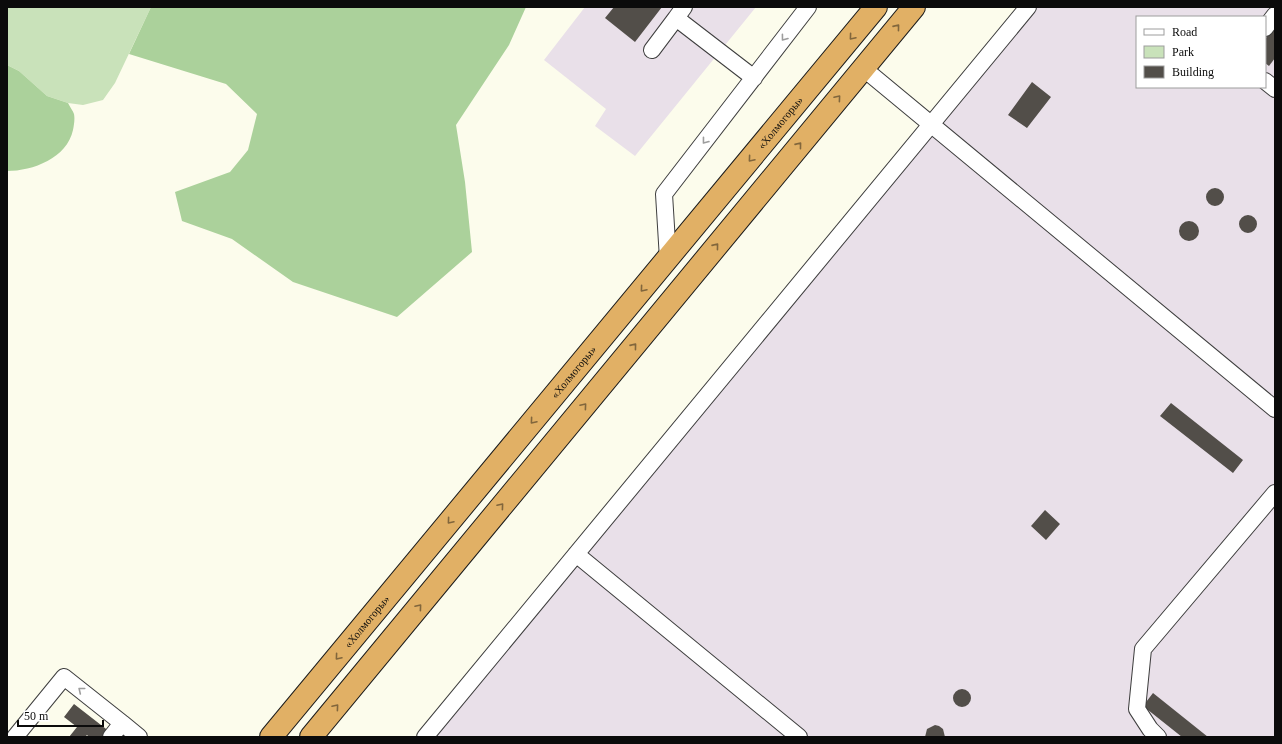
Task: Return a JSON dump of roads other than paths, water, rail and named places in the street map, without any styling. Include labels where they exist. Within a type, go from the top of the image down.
[{"type":"highway","name":"«Холмогоры»","points":[[272,737],[876,7]]},
{"type":"highway","points":[[311,737],[914,7]]},
{"type":"highway","points":[[668,259],[691,277]]},
{"type":"lane","points":[[668,259],[664,194],[808,7]]},
{"type":"lane","points":[[425,737],[1028,7]]},
{"type":"lane","points":[[652,50],[680,12],[754,78]]},
{"type":"lane","points":[[1266,27],[1275,15]]},
{"type":"lane","points":[[864,68],[930,125],[1275,409]]},
{"type":"lane","points":[[1266,82],[1275,89]]},
{"type":"lane","points":[[1158,737],[1150,729],[1137,709],[1143,649],[1275,493]]},
{"type":"lane","points":[[576,554],[799,737]]},
{"type":"lane","points":[[15,737],[64,677],[139,737]]},
{"type":"lane","points":[[111,737],[122,723]]}]
